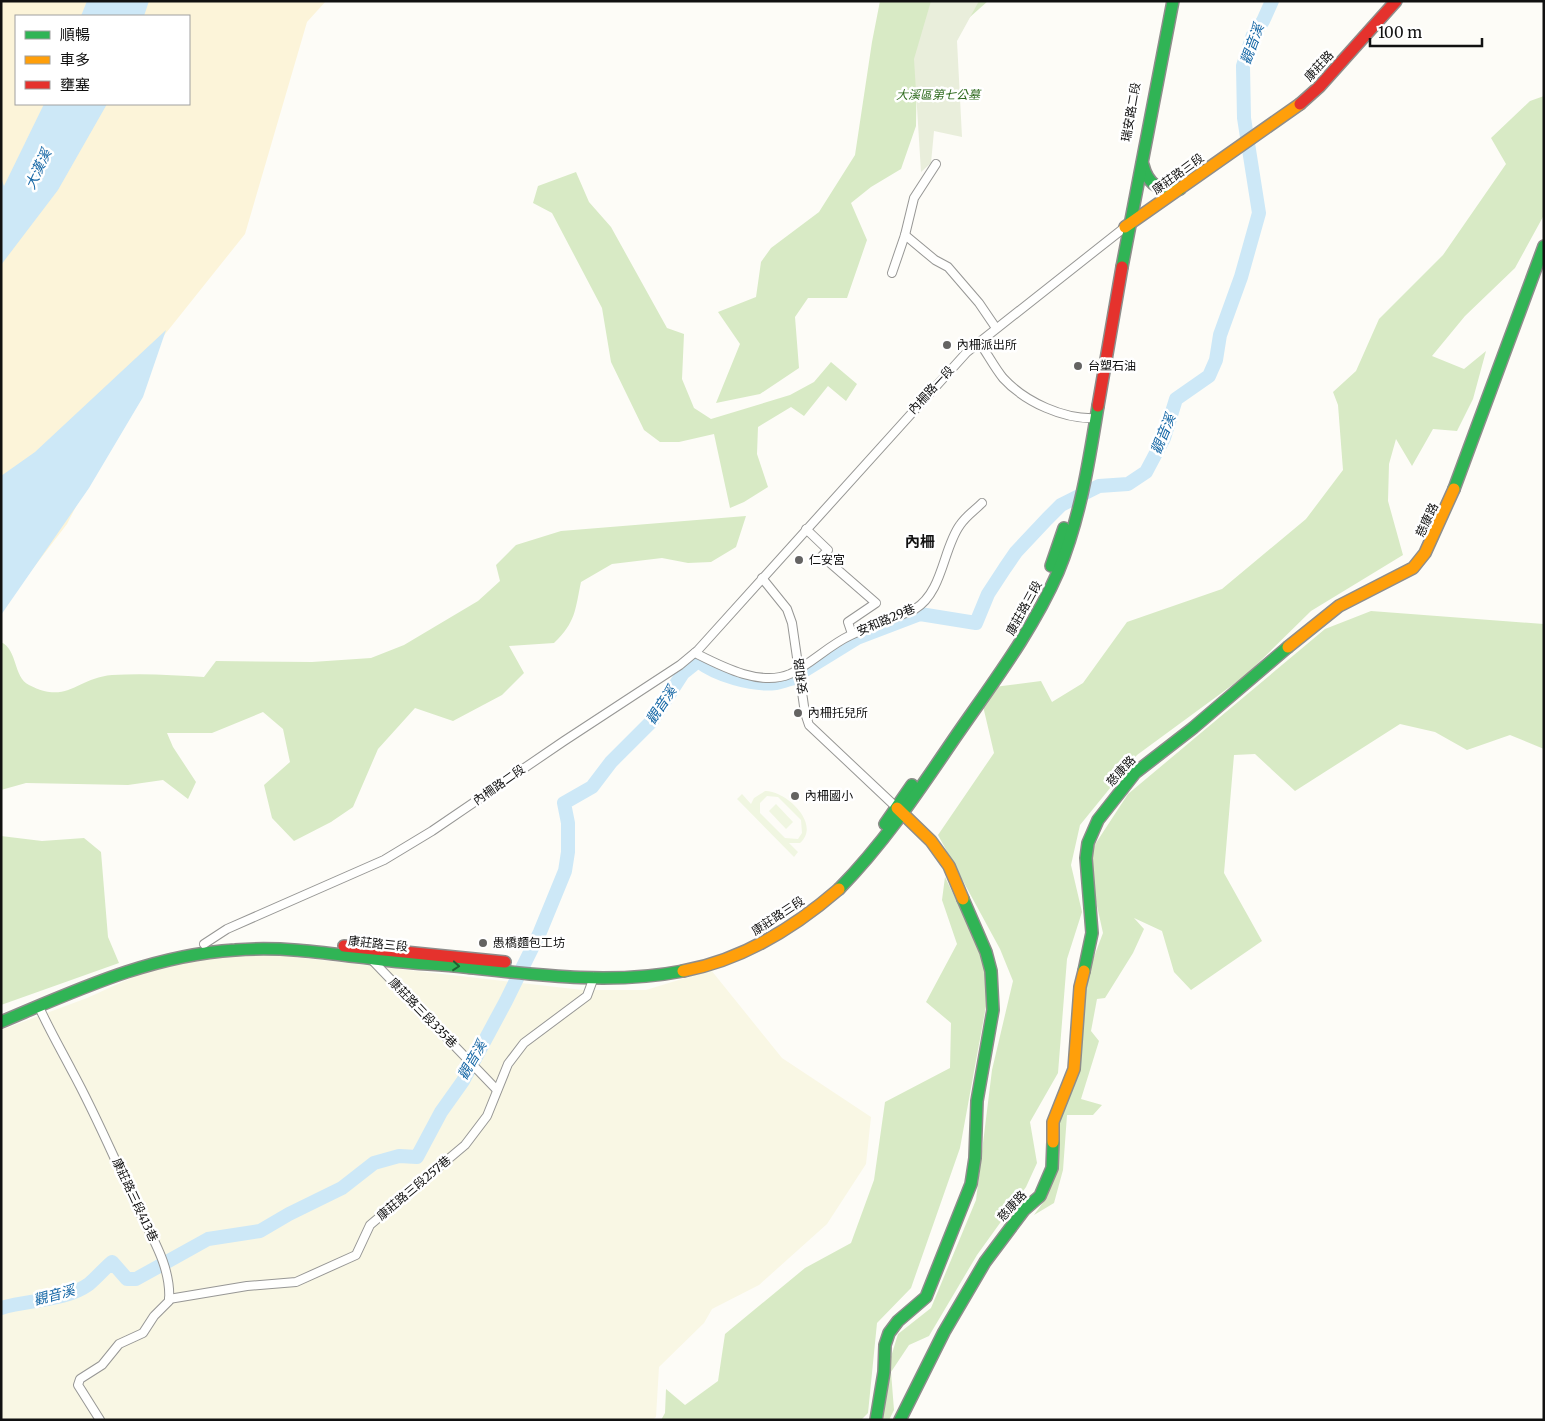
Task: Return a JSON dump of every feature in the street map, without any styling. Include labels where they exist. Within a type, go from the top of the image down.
[{"type":"main road","name":"瑞安路二段","points":[[1128,226],[1165,1]]},
{"type":"main road","name":"瑞安路二段","points":[[1128,226],[1144,165],[1173,1]]},
{"type":"main road","name":"康莊路","points":[[1242,147],[1319,87],[1396,1]]},
{"type":"main road","name":"康莊路三段","points":[[1,1022],[158,960],[232,949],[312,951],[369,958],[594,977],[659,976],[712,966],[763,943],[814,910],[846,882],[875,851],[899,810],[1016,637],[1046,581],[1074,510],[1081,483],[1128,226],[1242,147]]},
{"type":"main road","points":[[1144,165],[1145,176],[1151,184],[1160,190],[1180,190]]},
{"type":"main road","name":"慈康路","points":[[900,1420],[944,1332],[985,1262],[1024,1210],[1040,1196],[1052,1168],[1053,1122],[1074,1069],[1080,987],[1092,933],[1086,858],[1088,843],[1098,820],[1136,773],[1193,728],[1309,629],[1339,606],[1413,568],[1425,553],[1448,509],[1544,246]]},
{"type":"main road","name":"康莊路三段","points":[[1,1014],[148,957],[204,944],[259,941],[341,946],[596,970],[631,971],[687,964],[735,949],[783,922],[811,902],[857,859],[899,810]]},
{"type":"main road","points":[[876,1420],[884,1372],[885,1345],[889,1333],[898,1321],[926,1297],[939,1270],[970,1184],[975,1158],[977,1101],[993,1010],[991,971],[986,952],[949,866],[931,841],[899,810]]},
{"type":"street","points":[[892,273],[906,235],[914,198],[936,164]]},
{"type":"street","name":"內柵路一段","points":[[762,578],[930,391],[979,342],[1128,226]]},
{"type":"street","points":[[906,235],[935,260],[948,267],[979,303],[996,328]]},
{"type":"street","points":[[979,342],[1003,378],[1032,401],[1064,415],[1093,418]]},
{"type":"street","name":"安和路29巷","points":[[695,653],[749,675],[774,678],[789,674],[852,634],[895,618],[923,604],[936,582],[959,525],[982,502]]},
{"type":"street","points":[[806,529],[828,550],[822,556],[876,603],[848,622],[852,634]]},
{"type":"street","name":"安和路","points":[[762,578],[787,609],[792,623],[800,667],[805,713],[809,725],[899,810]]},
{"type":"street","name":"內柵路二段","points":[[204,944],[227,929],[384,860],[432,831],[680,665],[695,653],[762,578]]},
{"type":"street","name":"康莊路三段335巷","points":[[369,958],[497,1090]]},
{"type":"street","name":"康莊路三段257巷","points":[[169,1299],[247,1286],[296,1282],[356,1255],[370,1225],[465,1145],[487,1116],[508,1064],[524,1043],[587,996],[594,977]]},
{"type":"street","name":"康莊路三段413巷","points":[[39,1007],[121,1168],[133,1199],[151,1231],[164,1268],[169,1299]]},
{"type":"street","points":[[100,1420],[78,1385],[80,1379],[102,1365],[119,1344],[143,1333],[154,1316],[164,1307],[169,1299]]},
{"type":"shaded area","points":[[260,953],[583,990],[646,990],[711,970],[782,1058],[871,1117],[866,1164],[827,1224],[759,1285],[712,1309],[704,1323],[659,1367],[656,1417],[652,1420],[1,1420],[1,1030],[87,998],[142,973],[197,958]]},
{"type":"green space","points":[[880,1],[988,1],[961,25],[917,56],[916,126],[901,169],[871,187],[851,203],[867,240],[847,298],[808,298],[795,317],[799,368],[760,394],[716,403],[740,344],[718,312],[756,297],[761,262],[771,248],[819,212],[855,155]]},
{"type":"green space","name":"大溪區第七公墓","points":[[931,1],[979,1],[957,41],[962,137],[934,131],[931,163],[921,172],[914,59]]},
{"type":"green space","points":[[1544,96],[1544,215],[1515,268],[1465,316],[1432,356],[1464,369],[1486,351],[1473,399],[1457,431],[1433,429],[1412,466],[1396,439],[1389,464],[1388,501],[1403,555],[1311,611],[1246,675],[1137,755],[1080,825],[1071,865],[1082,912],[1067,959],[1058,1073],[1030,1122],[1037,1163],[1026,1187],[977,1255],[929,1336],[909,1345],[891,1372],[894,1410],[889,1420],[880,1420],[886,1373],[898,1334],[931,1308],[976,1200],[992,1070],[1013,981],[1000,949],[938,835],[994,753],[983,706],[994,687],[1041,681],[1052,702],[1083,683],[1127,622],[1222,589],[1306,519],[1343,470],[1338,405],[1333,392],[1356,371],[1379,319],[1443,255],[1506,164],[1491,138],[1530,101]]},
{"type":"green space","points":[[576,172],[589,202],[611,227],[667,328],[684,334],[682,379],[694,408],[711,419],[790,395],[814,382],[831,362],[857,384],[846,401],[828,386],[804,416],[791,407],[758,427],[757,454],[768,487],[744,502],[730,508],[714,434],[679,442],[660,442],[644,430],[611,362],[602,308],[552,213],[533,203],[538,186]]},
{"type":"green space","points":[[746,516],[736,547],[711,562],[688,563],[662,558],[612,564],[581,582],[571,622],[554,643],[509,646],[524,673],[502,695],[453,721],[415,708],[378,749],[353,807],[331,822],[294,841],[272,818],[264,785],[290,762],[283,729],[263,712],[212,733],[167,733],[173,747],[196,782],[188,799],[163,780],[128,785],[26,783],[1,790],[1,642],[10,651],[20,676],[24,681],[42,690],[53,692],[72,689],[100,677],[112,675],[147,674],[204,677],[216,661],[312,662],[371,658],[404,645],[478,601],[500,581],[496,565],[516,545],[561,531]]},
{"type":"green space","points":[[1371,611],[1544,624],[1544,749],[1510,735],[1467,750],[1435,732],[1400,724],[1295,791],[1255,754],[1234,755],[1224,873],[1262,941],[1191,990],[1174,972],[1162,931],[1134,918],[1144,929],[1133,953],[1105,998],[1097,999],[1091,1031],[1099,1041],[1081,1099],[1102,1105],[1093,1115],[1067,1115],[1063,1170],[1054,1203],[1034,1215],[1047,1197],[1058,1150],[1055,1124],[1073,1087],[1084,983],[1103,933],[1091,879],[1092,849],[1128,794],[1325,629]]},
{"type":"green space","points":[[765,791],[773,792],[791,802],[804,818],[807,827],[806,835],[800,843],[789,843],[798,852],[794,857],[737,799],[742,794],[751,804],[754,798]],"holes":[[[767,796],[778,797],[801,820],[802,833],[798,839],[785,838],[760,813],[760,803]]]},
{"type":"green space","points":[[776,804],[793,822],[786,829],[769,811]]},
{"type":"green space","points":[[1,836],[42,841],[84,838],[101,852],[108,937],[119,963],[1,1005]]},
{"type":"green space","points":[[945,877],[985,959],[989,990],[960,1148],[911,1288],[877,1323],[868,1413],[861,1420],[661,1420],[665,1413],[666,1389],[685,1405],[718,1381],[725,1334],[805,1268],[851,1243],[874,1180],[885,1102],[950,1068],[951,1023],[926,1002],[957,944],[942,900]]},
{"type":"sand","points":[[1,1],[326,1],[307,22],[245,234],[162,338],[67,524],[1,610]]},
{"type":"water","points":[[87,1],[149,1],[144,15],[81,15]]},
{"type":"water","name":"大漢溪","points":[[44,105],[106,105],[58,190],[1,265],[1,178],[4,186]]},
{"type":"water","points":[[166,330],[143,397],[89,488],[1,615],[1,476],[35,452]]},
{"type":"waterway","name":"觀音溪","points":[[805,670],[857,638],[920,614],[976,623],[988,594],[1016,552],[1061,505],[1099,486],[1128,484],[1146,472],[1164,438],[1176,399],[1209,376],[1216,360],[1220,335],[1241,277],[1259,213],[1244,118],[1243,66],[1253,35],[1263,21],[1272,1]]},
{"type":"waterway","name":"觀音溪","points":[[1,1308],[58,1297],[79,1290],[89,1284],[112,1262],[127,1279],[136,1279],[208,1239],[260,1231],[289,1214],[342,1188],[374,1163],[399,1156],[417,1157],[441,1112],[463,1081],[540,932],[565,871],[568,852],[568,823],[564,803],[592,787],[611,762],[652,721],[683,673],[698,661],[724,675],[756,683],[776,683],[795,678]]},
{"type":"traffic: fast","points":[[1122,267],[1173,1]]},
{"type":"traffic: fast","points":[[1143,165],[1148,178],[1156,186],[1173,190],[1180,189]]},
{"type":"traffic: fast","points":[[1454,489],[1544,246]]},
{"type":"traffic: fast","points":[[839,889],[871,854],[914,798],[1010,658],[1048,594],[1066,552],[1078,511],[1098,406]]},
{"type":"traffic: fast","points":[[1051,566],[1064,528]]},
{"type":"traffic: fast","points":[[1084,971],[1092,933],[1086,858],[1088,843],[1098,820],[1135,773],[1193,728],[1288,647]]},
{"type":"traffic: fast","points":[[885,824],[912,785]]},
{"type":"traffic: fast","points":[[876,1420],[884,1372],[885,1345],[889,1333],[898,1321],[926,1297],[971,1184],[975,1158],[977,1101],[993,1010],[991,971],[986,952],[963,899]]},
{"type":"traffic: fast","points":[[1,1022],[86,986],[144,967],[204,953],[235,950],[270,949],[304,951],[396,962],[574,977],[629,977],[683,971]]},
{"type":"traffic: fast","points":[[900,1420],[944,1332],[985,1262],[1024,1210],[1040,1196],[1052,1168],[1053,1142]]},
{"type":"traffic: slow","points":[[1125,227],[1300,104]]},
{"type":"traffic: slow","points":[[1288,647],[1339,606],[1413,568],[1425,553],[1454,489]]},
{"type":"traffic: slow","points":[[897,808],[931,841],[949,866],[963,899]]},
{"type":"traffic: slow","points":[[683,971],[705,966],[746,951],[804,917],[839,889]]},
{"type":"traffic: slow","points":[[1053,1142],[1053,1122],[1074,1069],[1080,987],[1084,971]]},
{"type":"traffic: jam","points":[[1300,104],[1319,87],[1396,1]]},
{"type":"traffic: jam","points":[[1098,406],[1122,267]]},
{"type":"traffic: jam","points":[[344,946],[505,962]]},
{"type":"place","name":"內柵派出所","points":[[947,345]]},
{"type":"place","name":"台塑石油","points":[[1078,366]]},
{"type":"place","name":"仁安宮","points":[[799,560]]},
{"type":"place","name":"內柵托兒所","points":[[798,713]]},
{"type":"place","name":"內柵國小","points":[[795,796]]},
{"type":"place","name":"愚橋麵包工坊","points":[[483,943]]},
{"type":"district","name":"內柵","points":[[920,542]]}]
